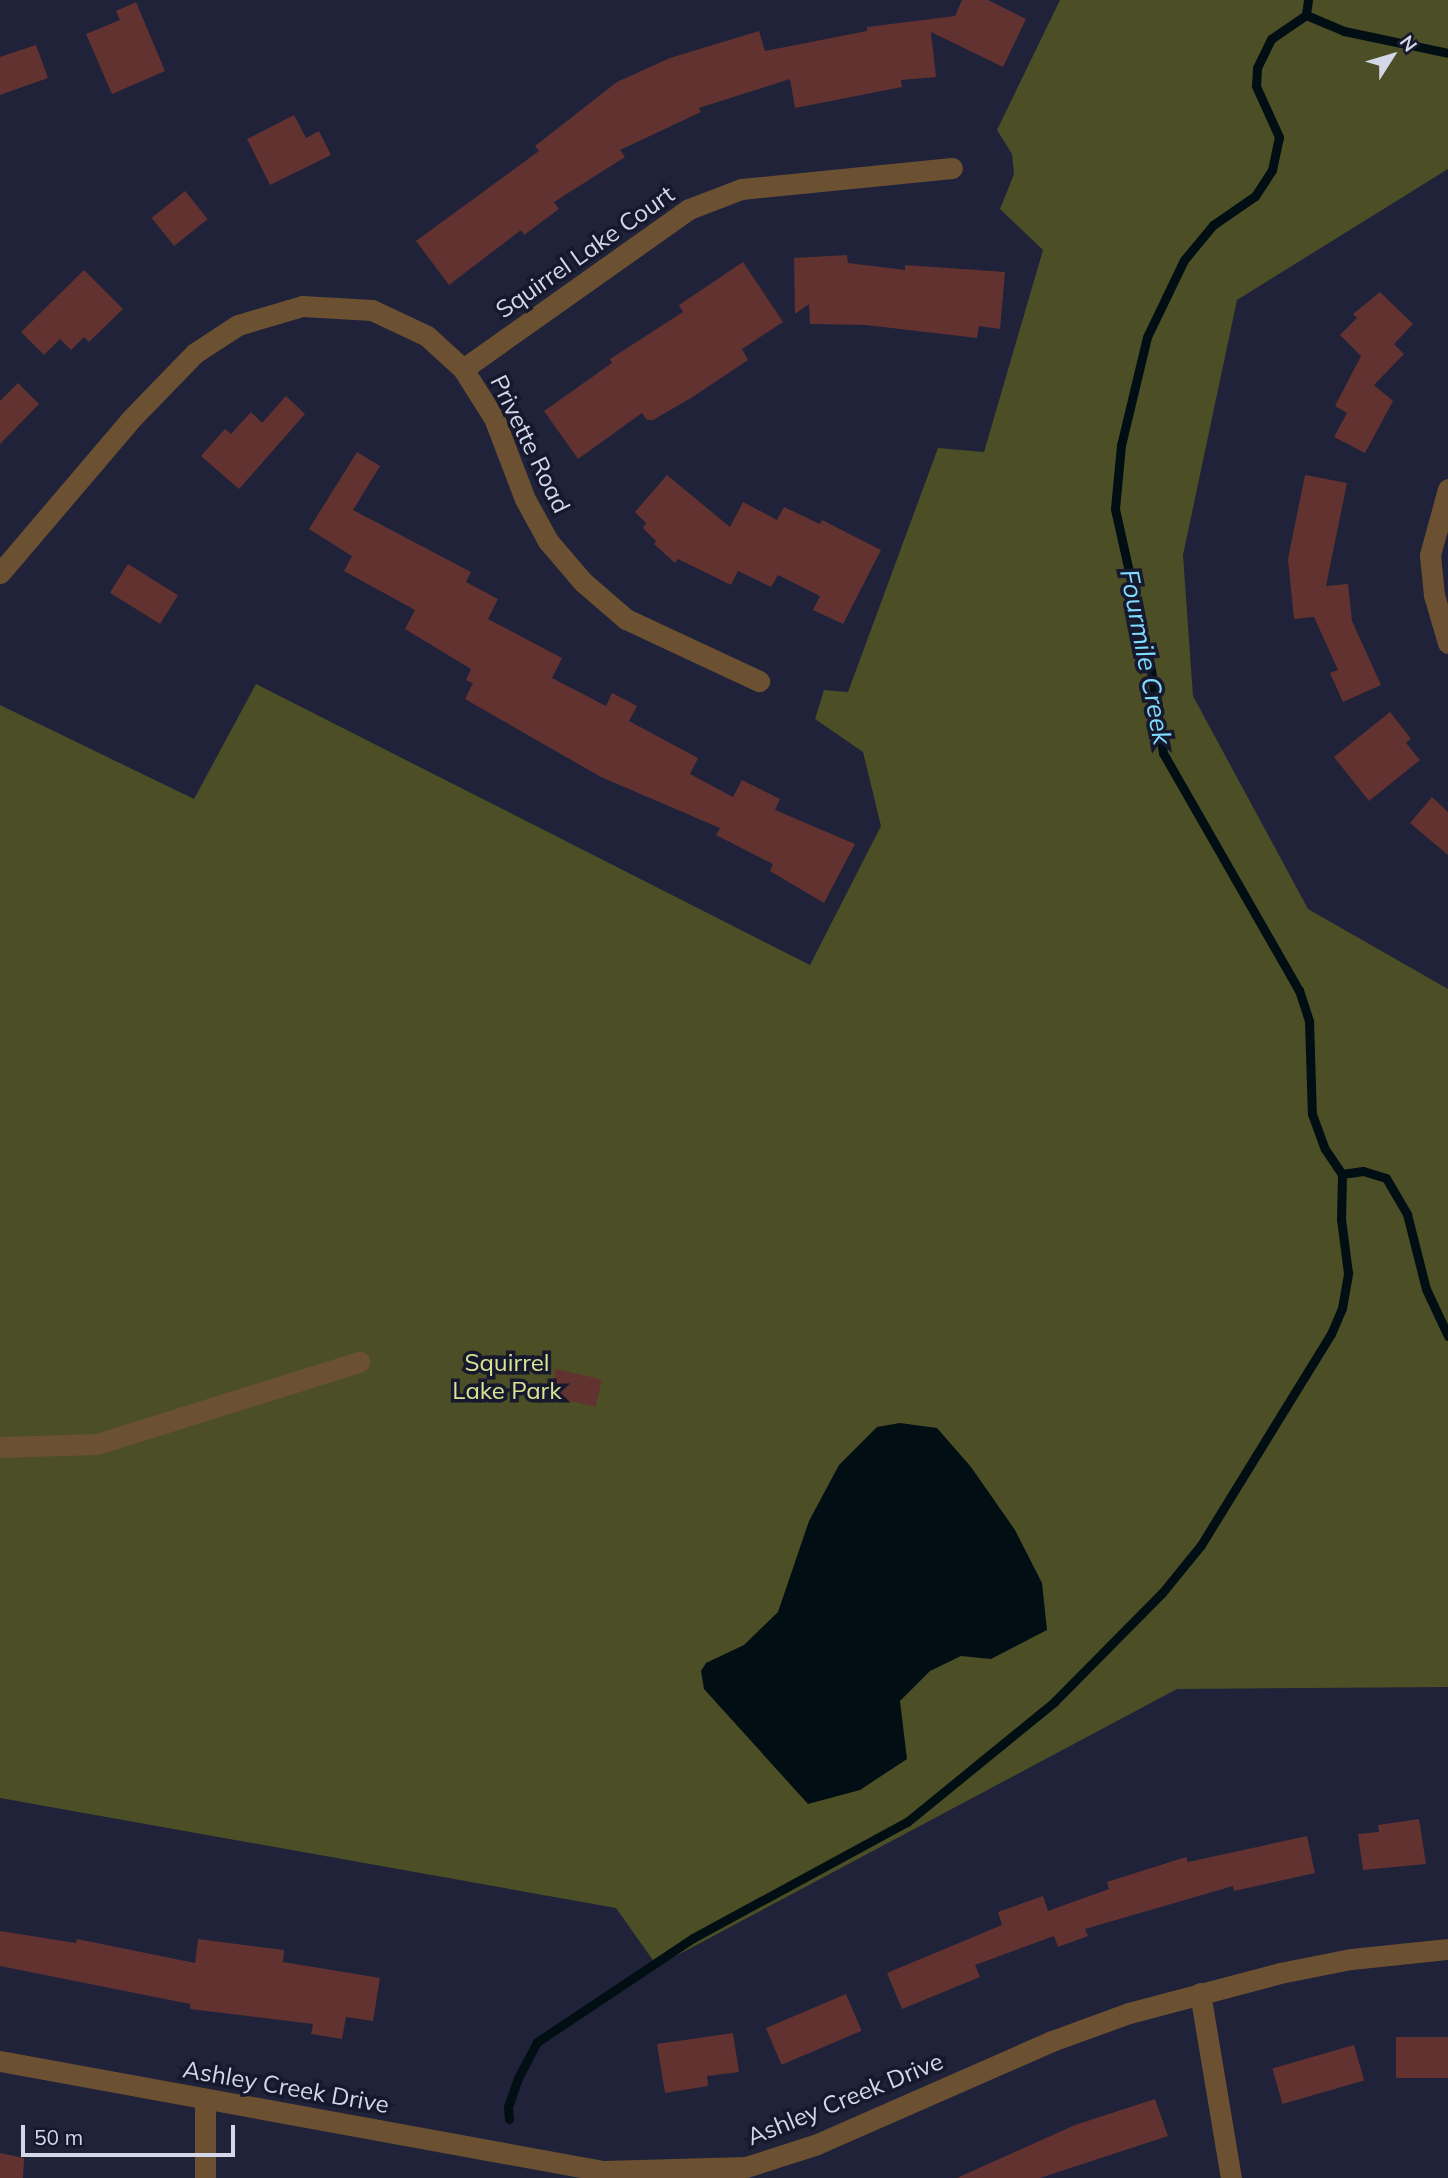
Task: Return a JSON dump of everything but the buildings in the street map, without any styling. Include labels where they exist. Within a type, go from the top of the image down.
[{"type":"street","name":"Squirrel Lake Court","points":[[463,369],[689,209],[741,190],[952,168]]},
{"type":"street","name":"Privette Road","points":[[0,573],[130,420],[195,353],[238,324],[302,306],[372,310],[427,336],[463,369],[494,418],[524,499],[548,541],[583,582],[626,619],[759,681]]},
{"type":"street","points":[[1448,489],[1430,555],[1434,595],[1448,643]]},
{"type":"street","points":[[0,1447],[97,1444],[359,1362]]},
{"type":"street","name":"Ashley Creek Drive","points":[[0,2061],[603,2171],[747,2172],[1052,2041],[1200,1993],[1351,1959],[1448,1949]]},
{"type":"street","points":[[1200,1993],[1231,2178]]},
{"type":"street","points":[[205,2099],[205,2178]]},
{"type":"green space","name":"Squirrel Lake Park","points":[[1060,0],[1448,0],[1448,169],[1237,300],[1183,555],[1193,696],[1308,909],[1448,989],[1448,1687],[1177,1689],[657,1966],[616,1908],[0,1798],[0,705],[194,799],[256,684],[810,965],[881,826],[863,752],[815,719],[824,690],[848,692],[938,448],[984,452],[1043,250],[1000,209],[1014,174],[1012,154],[997,130]]},
{"type":"shaded area","points":[[900,1423],[937,1428],[971,1467],[1015,1530],[1042,1583],[1047,1630],[991,1659],[961,1656],[930,1671],[900,1701],[907,1759],[860,1790],[808,1804],[704,1689],[701,1671],[706,1663],[744,1645],[778,1612],[809,1521],[839,1465],[877,1427]]},
{"type":"waterway","name":"Fourmile Creek","points":[[1308,0],[1306,15],[1271,39],[1257,68],[1256,86],[1279,137],[1272,170],[1255,196],[1213,225],[1184,260],[1147,337],[1121,445],[1115,509],[1151,670],[1163,753],[1299,990],[1309,1021],[1312,1114],[1325,1149],[1342,1174]]},
{"type":"waterway","points":[[1306,15],[1344,31],[1448,53]]},
{"type":"waterway","name":"Fourmile Creek","points":[[1342,1174],[1363,1171],[1386,1178],[1407,1214],[1426,1289],[1448,1336]]},
{"type":"waterway","points":[[509,2119],[508,2107],[518,2078],[537,2042],[693,1938],[907,1822],[1054,1702],[1162,1593],[1201,1545],[1331,1334],[1342,1308],[1348,1273],[1341,1219],[1342,1174]]}]
